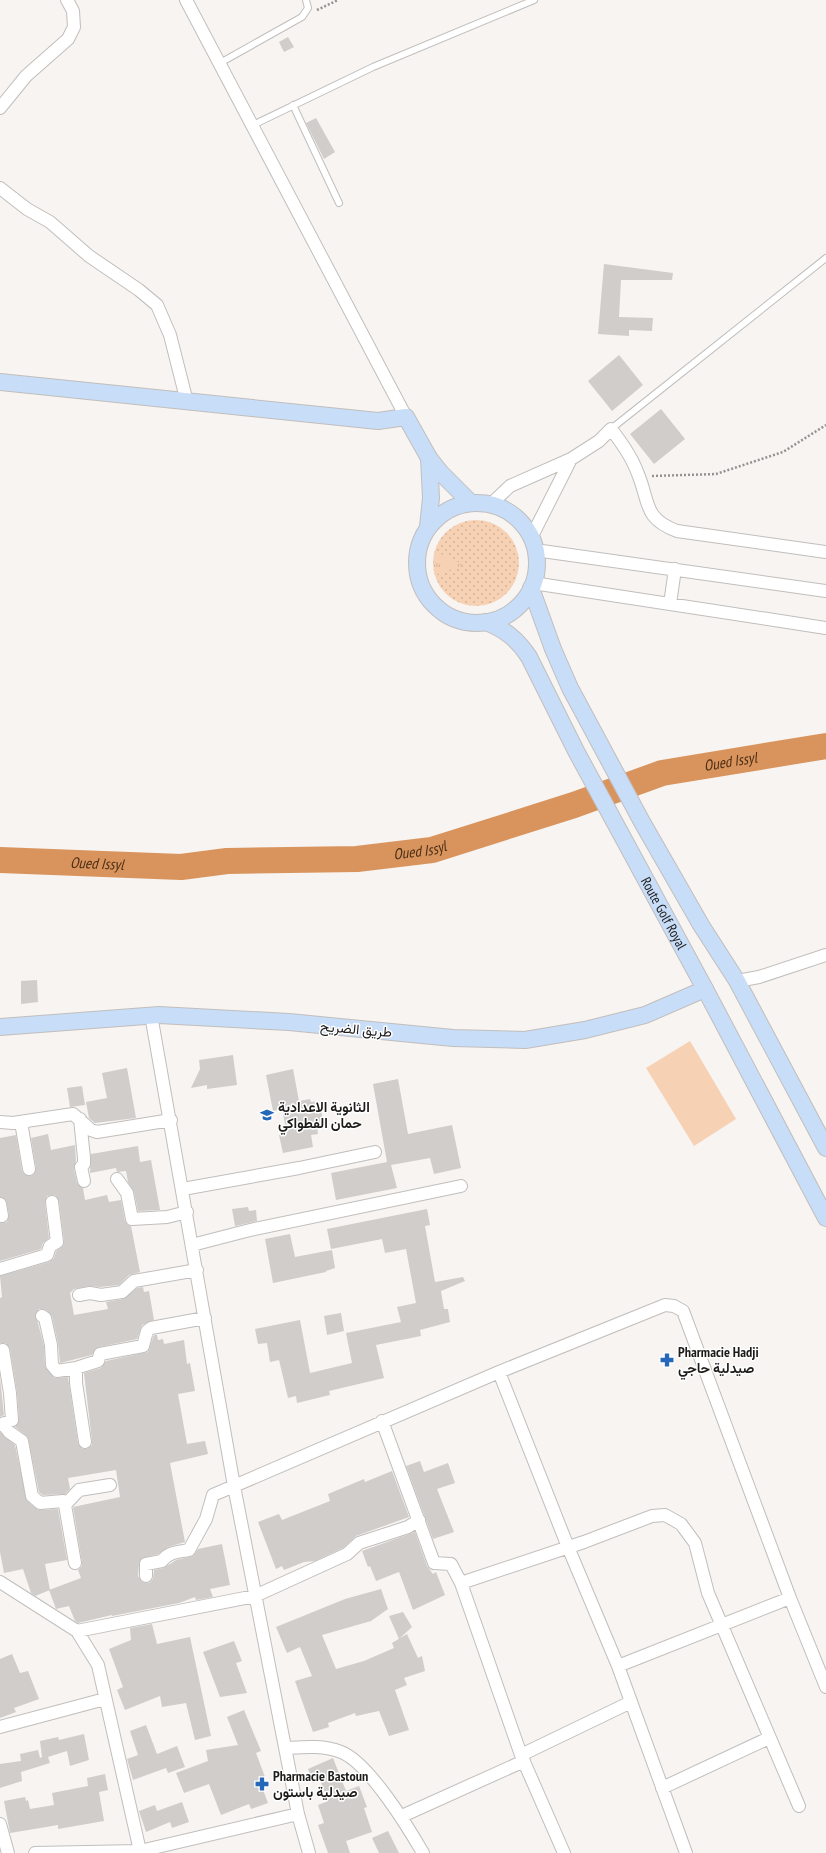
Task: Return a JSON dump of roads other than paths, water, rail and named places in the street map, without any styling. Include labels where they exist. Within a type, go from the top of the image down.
[{"type":"street","points":[[0,108],[26,76],[68,39],[74,27],[73,11],[67,0]]},
{"type":"street","points":[[186,0],[429,458],[441,473],[471,503]]},
{"type":"street","points":[[0,188],[27,209],[50,222],[89,256],[139,290],[157,305],[170,335],[187,402]]},
{"type":"street","points":[[0,382],[378,421],[406,417]]},
{"type":"street","points":[[491,504],[510,486],[571,459],[599,441],[612,429],[622,442],[639,475],[653,516],[662,525],[684,532],[826,552]]},
{"type":"street","points":[[428,527],[431,498],[429,458]]},
{"type":"street","points":[[533,544],[571,459]]},
{"type":"street","points":[[471,503],[491,504],[504,509],[515,516],[524,526],[533,544],[536,572],[532,585],[523,600],[513,611],[500,618],[486,622],[469,623],[452,618],[437,608],[426,594],[418,578],[416,561],[420,543],[428,527],[440,515],[454,507],[471,503]]},
{"type":"street","points":[[533,544],[675,569],[826,591]]},
{"type":"street","points":[[670,604],[675,569]]},
{"type":"street","points":[[532,585],[826,628]]},
{"type":"street","name":"Route Golf Royal","points":[[532,585],[559,666],[596,737],[642,822],[701,925],[737,981],[826,1148]]},
{"type":"street","name":"Route Golf Royal","points":[[486,622],[501,628],[522,647],[620,834],[705,989],[826,1218]]},
{"type":"street","points":[[737,981],[759,977],[826,955]]},
{"type":"street","name":"طريق الضريح","points":[[0,1027],[151,1015],[242,1018],[453,1038],[525,1040],[585,1030],[645,1015],[705,989]]},
{"type":"street","points":[[151,1015],[171,1120],[234,1486],[298,1814],[309,1853]]},
{"type":"street","points":[[0,1122],[13,1123],[64,1114],[73,1114],[91,1130],[97,1132],[171,1120]]},
{"type":"street","points":[[80,1119],[84,1158],[84,1164],[81,1168],[84,1181]]},
{"type":"street","points":[[21,1122],[29,1169]]},
{"type":"street","points":[[183,1189],[284,1171],[375,1152]]},
{"type":"street","points":[[117,1179],[127,1193],[132,1219],[156,1219],[187,1212]]},
{"type":"street","points":[[192,1245],[288,1222],[461,1186]]},
{"type":"street","points":[[0,1269],[47,1255],[50,1246],[57,1242],[52,1202]]},
{"type":"street","points":[[79,1295],[90,1293],[101,1295],[122,1292],[134,1281],[197,1270]]},
{"type":"street","points":[[146,1576],[146,1564],[162,1561],[166,1555],[189,1550],[206,1519],[213,1495],[382,1421],[499,1372],[665,1305],[674,1306],[683,1310],[790,1598],[826,1687]]},
{"type":"street","points":[[42,1316],[45,1318],[51,1345],[52,1365],[57,1371],[76,1368],[98,1361],[100,1354],[143,1346],[147,1331],[152,1328],[205,1318]]},
{"type":"street","points":[[3,1350],[3,1367],[12,1420],[2,1425],[22,1441],[32,1496],[40,1503],[63,1501],[65,1505],[75,1563]]},
{"type":"street","points":[[76,1368],[75,1379],[85,1442]]},
{"type":"street","points":[[499,1372],[568,1547],[618,1666],[684,1852]]},
{"type":"street","points":[[382,1421],[434,1563],[450,1564],[461,1583],[522,1758],[564,1853]]},
{"type":"street","points":[[65,1505],[79,1490],[110,1485]]},
{"type":"street","points":[[461,1583],[568,1547],[652,1516],[665,1515],[681,1524],[695,1543],[708,1593],[799,1806]]},
{"type":"street","points":[[77,1631],[255,1596],[347,1554],[359,1543],[408,1527],[419,1520]]},
{"type":"street","points":[[0,1582],[77,1631],[98,1666],[140,1851]]},
{"type":"street","points":[[618,1666],[790,1598]]},
{"type":"street","points":[[0,1727],[105,1698]]},
{"type":"street","points":[[402,1816],[522,1758],[631,1702]]},
{"type":"street","points":[[662,1788],[769,1738]]},
{"type":"street","points":[[286,1748],[324,1748],[341,1752],[354,1758],[402,1816],[423,1853]]},
{"type":"street","points":[[35,1853],[140,1851],[298,1814]]},
{"type":"street","points":[[0,1824],[8,1853]]},
{"type":"lane","points":[[220,63],[302,17],[308,8],[306,0]]},
{"type":"lane","points":[[253,125],[380,64],[534,0]]},
{"type":"lane","points":[[293,105],[339,203]]},
{"type":"lane","points":[[612,429],[826,258]]},
{"type":"waterway","name":"Oued Issyl","points":[[0,860],[181,867],[227,861],[357,859],[432,850],[574,805],[662,773],[826,746]]},
{"type":"place","name":"الثانوية الاعدادية حمان الفطواكي","points":[[267,1115]]},
{"type":"place","name":"Pharmacie Hadji صيدلية حاجي","points":[[667,1360]]},
{"type":"place","name":"Pharmacie Bastoun صيدلية باستون","points":[[262,1784]]}]
